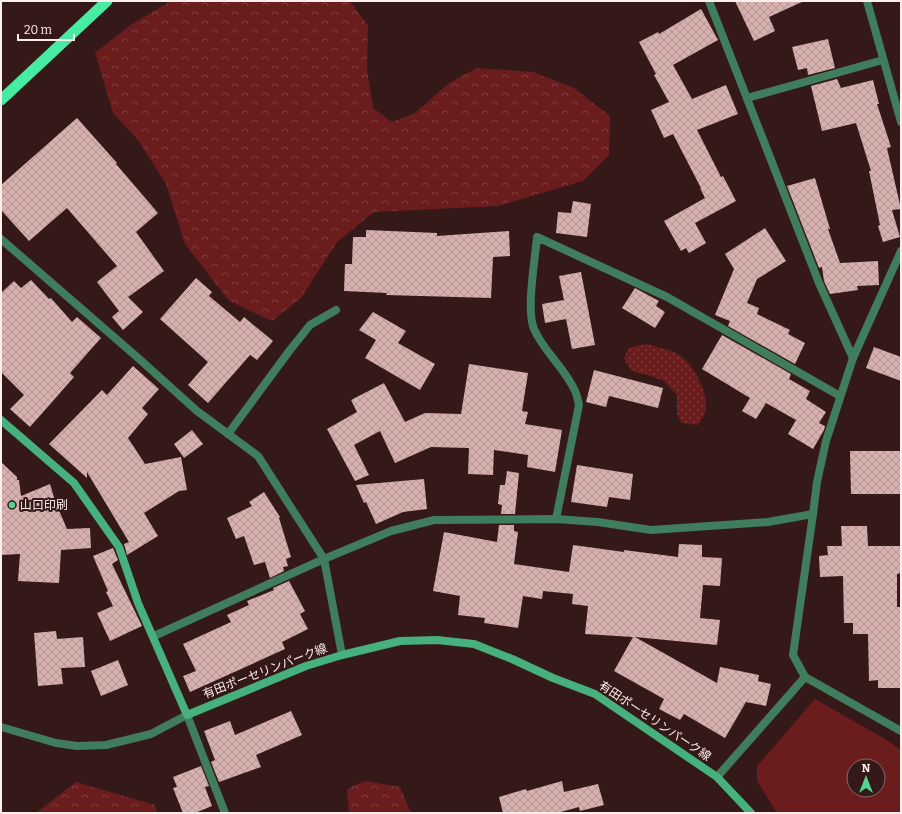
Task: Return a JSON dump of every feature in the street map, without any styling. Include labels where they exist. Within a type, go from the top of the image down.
[{"type":"highway","points":[[1,100],[107,1]]},
{"type":"main road","points":[[1,420],[74,483],[119,547],[138,603],[154,636],[187,715]]},
{"type":"main road","name":"有田ポーセリンパーク線","points":[[187,715],[306,666],[342,655],[400,641],[437,640],[474,644],[512,659],[553,678],[595,694],[717,776],[751,813]]},
{"type":"street","points":[[709,1],[819,283],[852,358]]},
{"type":"street","points":[[867,1],[901,122]]},
{"type":"street","points":[[747,98],[883,60]]},
{"type":"street","points":[[556,518],[579,405],[575,391],[562,370],[542,344],[534,328],[530,313],[536,238],[668,297],[840,396]]},
{"type":"street","points":[[1,239],[131,351],[197,411],[258,456],[324,559],[342,655]]},
{"type":"street","points":[[901,251],[852,358],[826,441],[818,475],[793,655],[805,677],[901,731]]},
{"type":"street","points":[[228,434],[310,325],[336,310]]},
{"type":"street","points":[[154,636],[324,559],[391,531],[434,520],[556,518],[598,522],[651,530],[768,522],[813,514]]},
{"type":"street","points":[[717,776],[805,677]]},
{"type":"street","points":[[1,727],[56,743],[77,746],[106,745],[151,734],[187,715],[225,813]]},
{"type":"green space","points":[[171,1],[350,1],[368,26],[367,69],[373,108],[392,122],[415,113],[449,83],[477,68],[533,72],[574,88],[610,116],[609,155],[583,181],[498,206],[374,212],[337,242],[301,298],[272,321],[229,301],[185,244],[166,184],[138,140],[113,113],[95,53],[132,24]]},
{"type":"green space","points":[[646,344],[663,348],[679,355],[685,359],[694,371],[702,386],[706,401],[705,412],[698,425],[682,423],[677,414],[677,395],[664,381],[646,374],[637,373],[630,369],[624,358],[629,348]]},
{"type":"green space","points":[[815,699],[885,739],[901,750],[901,813],[777,813],[757,781],[757,766]]},
{"type":"green space","points":[[365,781],[400,787],[411,813],[349,813],[347,789]]},
{"type":"green space","points":[[76,782],[155,805],[157,813],[36,813]]},
{"type":"building","points":[[735,1],[804,1],[769,17],[775,31],[754,41]]},
{"type":"building","points":[[701,9],[718,40],[673,65],[692,99],[726,85],[738,114],[697,130],[721,177],[723,176],[736,201],[695,223],[706,243],[689,253],[686,248],[681,251],[664,221],[705,198],[673,134],[664,138],[651,110],[669,102],[654,75],[656,74],[639,42],[658,32],[659,34]]},
{"type":"building","points":[[828,39],[835,68],[808,75],[807,68],[798,70],[792,47]]},
{"type":"building","points":[[837,79],[841,88],[873,80],[879,104],[877,104],[891,147],[887,148],[901,209],[892,210],[900,237],[883,242],[878,226],[880,225],[869,171],[871,171],[856,123],[822,131],[811,86]]},
{"type":"building","points":[[77,118],[117,163],[116,164],[158,213],[136,232],[164,271],[128,297],[143,312],[123,330],[112,317],[119,311],[97,282],[117,266],[67,208],[29,241],[1,210],[1,185]]},
{"type":"building","points":[[815,178],[830,229],[828,229],[840,263],[878,261],[879,285],[857,286],[858,290],[830,294],[824,281],[822,267],[819,268],[787,186]]},
{"type":"building","points":[[573,201],[591,204],[587,237],[556,233],[558,212],[571,213]]},
{"type":"building","points":[[765,228],[786,261],[757,279],[747,303],[759,308],[757,314],[790,330],[788,334],[805,343],[795,364],[728,326],[730,321],[715,315],[734,269],[725,254]]},
{"type":"building","points":[[366,230],[437,233],[437,236],[509,231],[510,256],[493,257],[491,298],[386,295],[387,293],[344,291],[345,264],[352,264],[353,237],[366,237]]},
{"type":"building","points":[[581,272],[595,345],[572,349],[566,319],[545,323],[542,304],[564,300],[559,276]]},
{"type":"building","points":[[196,278],[212,292],[209,296],[240,322],[244,317],[273,341],[257,360],[250,355],[208,403],[188,385],[208,362],[160,319]]},
{"type":"building","points":[[31,280],[49,299],[51,298],[72,322],[77,317],[101,338],[70,373],[74,377],[30,427],[10,409],[24,395],[1,372],[1,293],[14,281],[21,288]]},
{"type":"building","points":[[635,288],[659,301],[656,306],[665,312],[655,328],[622,308]]},
{"type":"building","points":[[373,312],[406,331],[398,343],[435,364],[420,390],[365,358],[376,340],[359,330]]},
{"type":"building","points":[[722,335],[791,374],[789,379],[810,391],[806,399],[826,412],[819,423],[825,426],[824,430],[813,449],[788,434],[796,420],[766,403],[756,419],[742,411],[750,398],[702,369]]},
{"type":"building","points":[[874,347],[901,357],[901,381],[866,368]]},
{"type":"building","points":[[469,364],[528,373],[522,411],[528,412],[525,424],[562,430],[555,472],[527,467],[528,455],[494,450],[493,475],[468,474],[469,448],[431,447],[395,463],[380,431],[354,445],[369,475],[355,481],[327,429],[357,412],[351,400],[384,383],[405,422],[425,413],[461,414]]},
{"type":"building","points":[[133,366],[159,389],[142,408],[148,414],[128,438],[145,464],[181,457],[187,490],[179,491],[144,513],[158,536],[127,555],[124,544],[129,542],[87,472],[87,478],[49,444],[102,390],[107,395]]},
{"type":"building","points":[[594,370],[663,388],[658,408],[609,396],[606,407],[586,402]]},
{"type":"building","points":[[192,430],[203,444],[184,458],[174,444]]},
{"type":"building","points":[[850,451],[901,451],[901,494],[851,494]]},
{"type":"building","points":[[1,462],[17,477],[17,480],[19,480],[21,496],[50,484],[55,501],[67,529],[90,528],[91,548],[61,550],[59,583],[18,581],[20,554],[1,555]]},
{"type":"building","points":[[577,465],[633,474],[630,500],[609,497],[607,507],[571,502]]},
{"type":"building","points":[[507,471],[519,473],[515,514],[501,514],[502,505],[498,504],[500,485],[505,485]]},
{"type":"building","points":[[424,479],[427,509],[403,512],[376,524],[356,485]]},
{"type":"building","points":[[264,492],[280,517],[279,518],[291,557],[286,559],[288,566],[283,567],[284,571],[270,578],[265,562],[254,565],[244,536],[236,539],[227,518],[252,506],[249,502]]},
{"type":"building","points":[[499,525],[514,525],[514,531],[518,532],[514,564],[569,572],[573,545],[678,557],[679,544],[702,545],[702,557],[722,558],[720,586],[703,585],[700,618],[720,620],[717,645],[635,637],[717,683],[720,667],[759,675],[758,681],[771,684],[766,706],[746,702],[725,738],[684,714],[680,720],[659,709],[664,699],[614,671],[633,637],[585,634],[588,606],[572,604],[573,594],[543,591],[542,599],[523,596],[518,628],[484,623],[485,618],[458,615],[460,596],[433,591],[444,532],[497,542]]},
{"type":"building","points":[[841,526],[867,526],[868,546],[901,546],[901,573],[897,574],[897,607],[901,607],[901,688],[878,688],[878,680],[869,681],[868,634],[853,634],[853,623],[844,623],[843,576],[820,577],[819,556],[828,555],[827,546],[842,546]]},
{"type":"building","points":[[113,548],[118,560],[112,564],[142,626],[110,641],[97,613],[113,606],[106,592],[108,591],[93,556]]},
{"type":"building","points":[[289,581],[305,611],[300,614],[308,629],[282,642],[285,649],[190,692],[183,676],[196,671],[183,644],[231,622],[227,615],[249,605],[247,601],[274,590],[273,588]]},
{"type":"building","points":[[56,631],[57,639],[83,637],[85,667],[61,668],[63,684],[38,686],[34,633]]},
{"type":"building","points":[[118,660],[128,685],[101,696],[91,671]]},
{"type":"building","points":[[291,711],[302,735],[256,755],[261,767],[219,782],[211,762],[215,760],[204,731],[230,721],[235,735]]},
{"type":"building","points":[[201,766],[209,786],[205,787],[212,806],[195,813],[183,813],[173,788],[177,787],[173,777]]},
{"type":"building","points":[[562,781],[564,792],[598,784],[604,805],[580,811],[579,807],[557,813],[503,813],[499,797]]},
{"type":"place","name":"山口印刷","points":[[12,505]]}]
